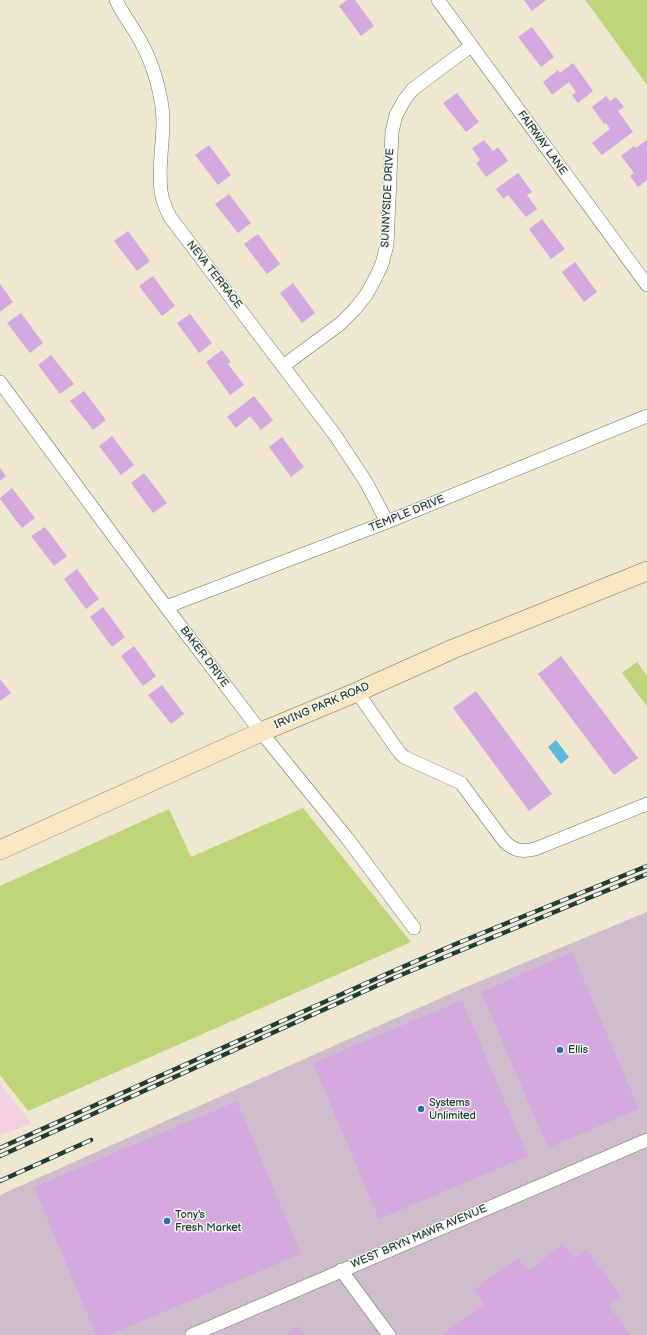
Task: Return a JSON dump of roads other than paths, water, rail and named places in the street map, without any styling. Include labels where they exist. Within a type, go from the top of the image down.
[{"type":"main road","name":"IRVING PARK ROAD","points":[[1,847],[453,649],[647,571]]},
{"type":"street","name":"NEVA TERRACE","points":[[116,0],[125,18],[140,40],[149,58],[156,78],[161,101],[163,122],[160,173],[161,192],[164,206],[175,225],[284,366],[348,454],[366,482],[387,522]]},
{"type":"street","name":"FAIRWAY LANE","points":[[438,0],[647,285]]},
{"type":"street","name":"SUNNYSIDE DRIVE","points":[[284,366],[340,324],[355,309],[369,289],[382,264],[387,245],[392,132],[396,115],[405,99],[413,89],[471,46]]},
{"type":"street","name":"BAKER DRIVE","points":[[0,382],[166,607],[261,732],[346,838],[414,928]]},
{"type":"street","name":"TEMPLE DRIVE","points":[[166,607],[387,522],[647,416]]},
{"type":"street","points":[[357,692],[404,757],[461,783],[504,841],[518,851],[535,849],[647,804]]},
{"type":"street","name":"WEST BRYN MAWR AVENUE","points":[[192,1335],[647,1140]]},
{"type":"street","points":[[341,1270],[389,1335]]},
{"type":"water","points":[[556,740],[569,757],[561,764],[548,747]]},
{"type":"railway","points":[[0,1148],[391,972],[647,866]]},
{"type":"railway","points":[[0,1156],[396,977],[647,874]]},
{"type":"railway","points":[[0,1181],[91,1140]]},
{"type":"place","name":"Ellis","points":[[560,1050]]},
{"type":"place","name":"Systems Unlimited","points":[[421,1109]]},
{"type":"place","name":"Tony's Fresh Market","points":[[167,1221]]}]
